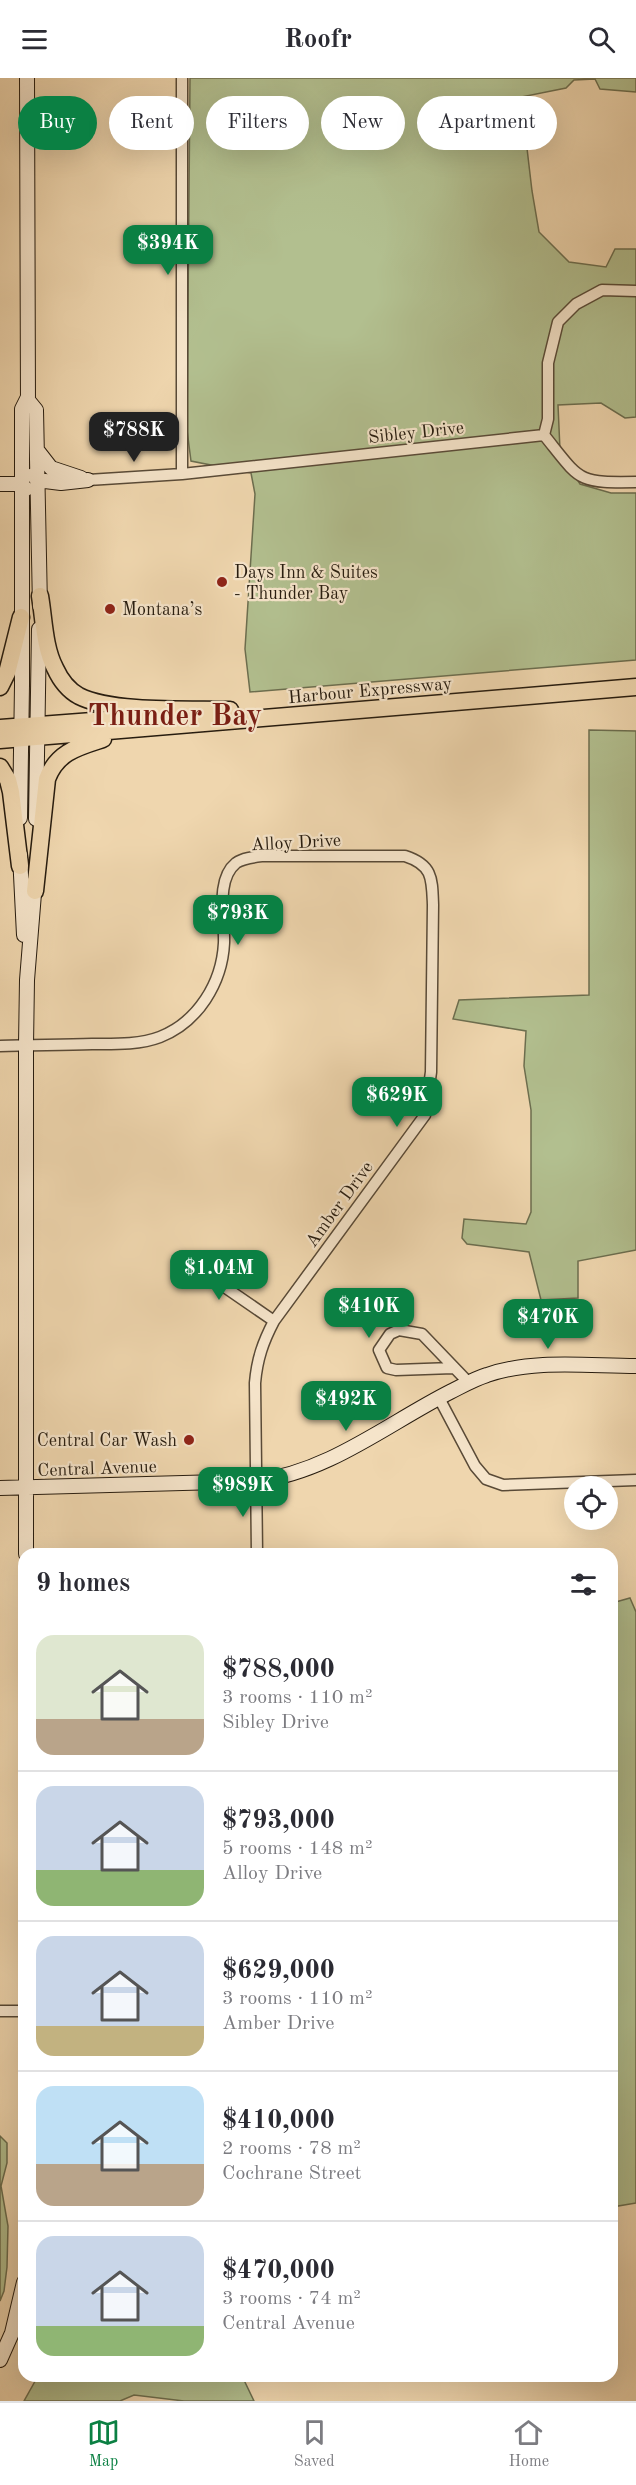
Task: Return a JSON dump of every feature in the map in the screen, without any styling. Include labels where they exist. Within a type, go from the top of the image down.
[{"type":"main road","points":[[27,78],[27,399],[29,467],[37,480]]},
{"type":"main road","points":[[20,866],[40,596],[36,410],[27,399]]},
{"type":"main road","points":[[27,399],[22,409],[21,617],[29,732],[35,891]]},
{"type":"main road","points":[[36,450],[51,468],[88,480]]},
{"type":"main road","points":[[37,480],[61,483],[88,480]]},
{"type":"main road","points":[[0,484],[21,484]]},
{"type":"main road","points":[[21,484],[33,503],[39,567]]},
{"type":"main road","points":[[0,490],[16,501],[21,510]]},
{"type":"main road","points":[[40,596],[54,667],[66,685],[78,695],[108,705],[230,710]]},
{"type":"main road","points":[[0,687],[7,673],[21,617]]},
{"type":"main road","name":"Harbour Expressway","points":[[0,740],[29,732],[230,710],[636,676]]},
{"type":"main road","name":"Harbour Expressway","points":[[0,728],[29,732],[137,729],[636,687]]},
{"type":"main road","points":[[26,1548],[27,980],[47,779],[59,757],[71,749],[137,729]]},
{"type":"main road","points":[[0,767],[11,792],[20,866],[27,980]]},
{"type":"main road","name":"Central Avenue","points":[[0,1488],[257,1481],[279,1478],[322,1463],[485,1375],[521,1368],[636,1366]]},
{"type":"main road","points":[[0,2360],[12,2333],[18,2308]]},
{"type":"street","points":[[182,78],[182,474]]},
{"type":"street","points":[[636,291],[603,290],[576,304],[558,322],[548,363],[548,419],[544,435],[568,467],[584,479],[596,482],[636,482]]},
{"type":"street","name":"Sibley Drive","points":[[88,480],[182,474],[544,435]]},
{"type":"street","name":"Alloy Drive","points":[[0,1046],[132,1043],[159,1037],[185,1023],[201,1005],[217,978],[224,944],[224,888],[228,875],[236,864],[248,858],[262,856],[405,856],[419,861],[428,870],[432,881],[433,905]]},
{"type":"street","name":"Amber Drive","points":[[257,1548],[257,1363],[262,1343],[274,1321],[425,1116],[431,1072],[433,905]]},
{"type":"street","points":[[181,1257],[274,1321]]},
{"type":"street","points":[[453,1368],[396,1370],[387,1368],[379,1350],[390,1334],[399,1330],[422,1334],[469,1383]]},
{"type":"street","points":[[439,1398],[475,1466],[486,1479],[503,1485],[636,1480]]},
{"type":"street","points":[[0,2011],[18,2011]]},
{"type":"green space","points":[[190,78],[636,78],[636,92],[600,89],[595,79],[574,80],[566,88],[526,96],[417,96],[417,150],[527,150],[539,232],[569,262],[606,267],[615,249],[636,249],[636,417],[625,418],[601,403],[558,405],[560,450],[580,484],[611,493],[636,493],[636,660],[250,692],[245,649],[255,494],[251,473],[191,461],[187,430],[189,150],[194,150],[194,96],[190,96]]},
{"type":"green space","points":[[589,730],[636,731],[636,1250],[578,1261],[578,1298],[541,1300],[529,1252],[467,1244],[462,1238],[464,1219],[526,1224],[531,1212],[531,1110],[524,1066],[526,1031],[453,1019],[459,1000],[589,995]]},
{"type":"green space","points":[[630,1598],[636,1612],[636,2203],[618,2206],[618,1601]]},
{"type":"green space","points":[[0,2136],[7,2143],[7,2163],[1,2186],[8,2226],[7,2267],[4,2291],[0,2301]]},
{"type":"green space","points":[[35,2382],[245,2382],[254,2401],[184,2401],[134,2395],[120,2401],[24,2401]]},
{"type":"place","name":"Days Inn & Suites - Thunder Bay","points":[[222,582]]},
{"type":"place","name":"Montana’s","points":[[110,609]]},
{"type":"place","name":"Central Car Wash","points":[[189,1440]]},
{"type":"district","name":"Thunder Bay","points":[[175,715]]}]
